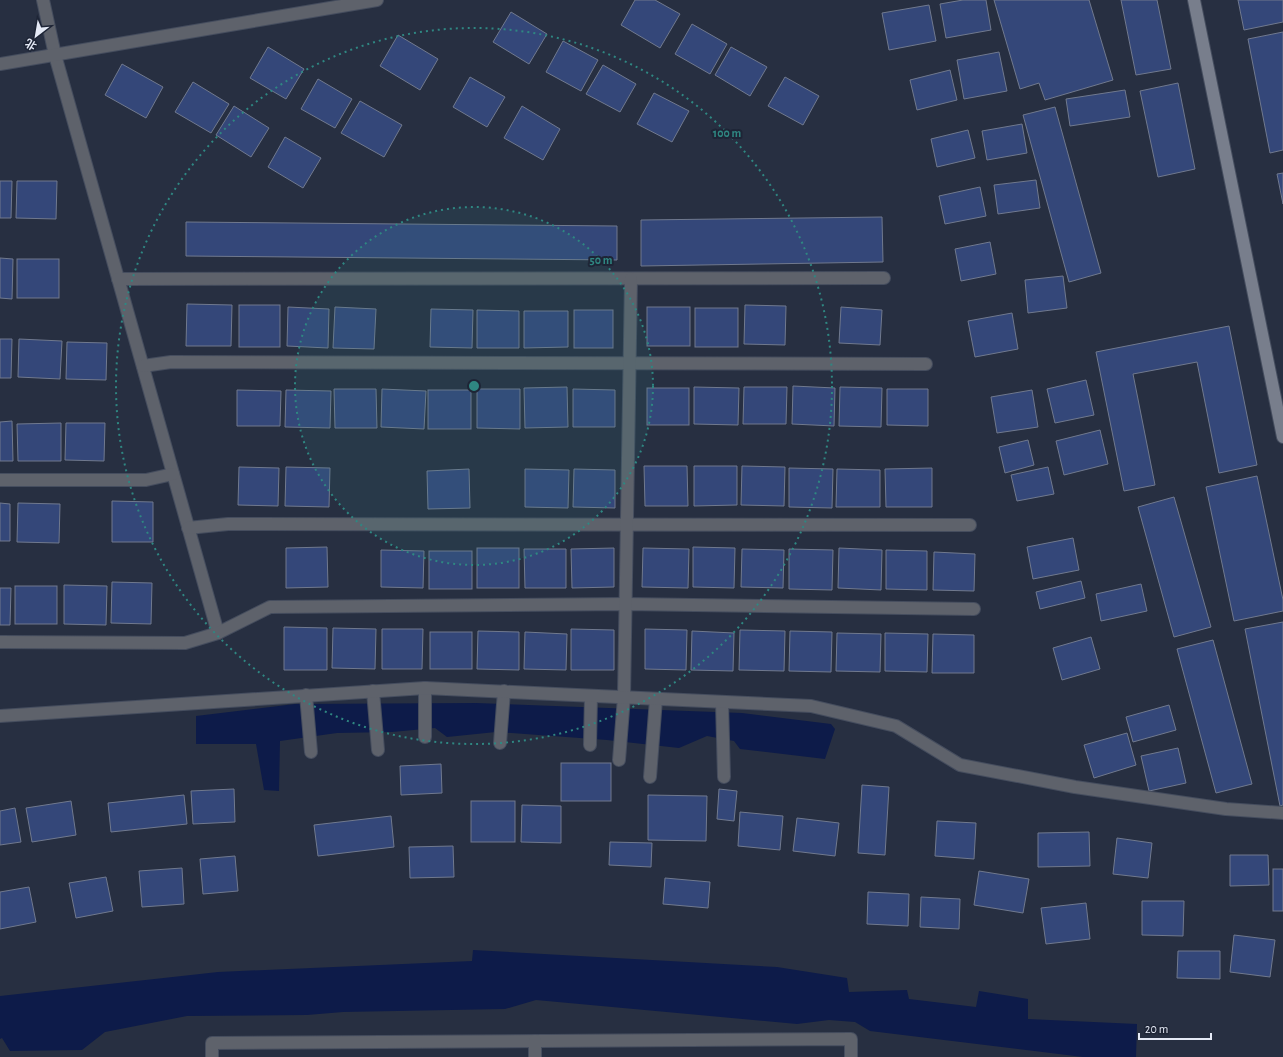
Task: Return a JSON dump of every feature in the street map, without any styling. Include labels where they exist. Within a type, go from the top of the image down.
[{"type":"street","points":[[43,0],[56,55],[218,633]]},
{"type":"street","points":[[0,64],[377,0]]},
{"type":"street","points":[[1194,0],[1283,437]]},
{"type":"street","points":[[619,760],[624,697],[628,365],[631,278]]},
{"type":"street","points":[[118,279],[884,278]]},
{"type":"street","points":[[143,366],[171,362],[628,365],[926,364]]},
{"type":"street","points":[[0,480],[146,480],[173,474]]},
{"type":"street","points":[[188,528],[228,524],[970,525]]},
{"type":"street","points":[[0,642],[185,643],[218,633],[270,607],[625,604],[974,609]]},
{"type":"street","points":[[425,688],[425,737]]},
{"type":"street","points":[[0,716],[425,688],[811,706],[896,726],[960,765],[968,767],[1097,791],[1226,809],[1283,813]]},
{"type":"street","points":[[373,691],[378,750]]},
{"type":"street","points":[[500,743],[504,691]]},
{"type":"street","points":[[306,696],[311,752]]},
{"type":"street","points":[[590,696],[590,745]]},
{"type":"street","points":[[650,777],[656,699]]},
{"type":"street","points":[[722,702],[724,777]]},
{"type":"street","points":[[212,1057],[212,1043],[851,1039],[851,1057]]},
{"type":"street","points":[[535,1041],[535,1057]]},
{"type":"water","points":[[476,703],[742,713],[831,724],[835,729],[825,759],[740,749],[734,741],[707,736],[679,748],[607,740],[496,732],[447,737],[435,728],[392,732],[337,733],[280,741],[279,791],[264,790],[256,744],[196,744],[196,716],[295,704]]},
{"type":"water","points":[[473,950],[777,967],[847,978],[849,992],[907,990],[909,999],[976,1007],[979,991],[1028,999],[1028,1019],[1137,1024],[1136,1057],[1083,1057],[870,1031],[855,1022],[829,1020],[797,1024],[536,1000],[505,1009],[343,1012],[307,1015],[187,1016],[105,1032],[82,1050],[10,1051],[2,1038],[0,1039],[0,996],[218,972],[472,961]]},
{"type":"building","points":[[635,0],[655,0],[680,14],[660,48],[621,25]]},
{"type":"building","points":[[963,0],[986,0],[991,30],[946,38],[940,4]]},
{"type":"building","points":[[994,0],[1089,0],[1113,80],[1045,100],[1039,83],[1020,89]]},
{"type":"building","points":[[1121,0],[1157,0],[1171,69],[1136,75]]},
{"type":"building","points":[[1238,0],[1283,0],[1283,22],[1244,30]]},
{"type":"building","points":[[929,5],[936,41],[889,50],[882,13]]},
{"type":"building","points":[[511,12],[547,34],[529,64],[493,42]]},
{"type":"building","points":[[692,24],[727,44],[710,74],[675,54]]},
{"type":"building","points":[[1283,32],[1283,150],[1270,153],[1248,39]]},
{"type":"building","points":[[398,35],[438,59],[420,90],[380,66]]},
{"type":"building","points":[[563,41],[598,60],[581,91],[546,72]]},
{"type":"building","points":[[268,47],[304,69],[286,99],[250,78]]},
{"type":"building","points":[[731,47],[767,67],[750,96],[715,75]]},
{"type":"building","points":[[999,52],[1007,91],[964,99],[957,60]]},
{"type":"building","points":[[122,64],[163,87],[146,118],[105,95]]},
{"type":"building","points":[[603,65],[636,84],[620,112],[586,94]]},
{"type":"building","points":[[950,70],[957,100],[917,110],[910,80]]},
{"type":"building","points":[[470,77],[505,97],[487,127],[453,107]]},
{"type":"building","points":[[785,77],[819,96],[803,125],[768,106]]},
{"type":"building","points":[[318,79],[352,99],[335,128],[301,109]]},
{"type":"building","points":[[193,82],[229,104],[211,133],[175,112]]},
{"type":"building","points":[[1178,83],[1195,169],[1158,177],[1140,91]]},
{"type":"building","points":[[1125,90],[1130,117],[1070,126],[1066,99]]},
{"type":"building","points":[[654,93],[689,111],[672,142],[637,124]]},
{"type":"building","points":[[360,101],[402,125],[384,157],[341,133]]},
{"type":"building","points":[[234,106],[269,128],[251,157],[216,135]]},
{"type":"building","points":[[522,106],[560,129],[543,160],[504,138]]},
{"type":"building","points":[[1055,107],[1101,273],[1069,282],[1023,115]]},
{"type":"building","points":[[1022,124],[1027,153],[987,160],[982,131]]},
{"type":"building","points":[[968,130],[975,158],[937,167],[931,139]]},
{"type":"building","points":[[285,137],[321,158],[303,188],[268,167]]},
{"type":"building","points":[[1283,173],[1283,204],[1277,174]]},
{"type":"building","points":[[1036,180],[1040,208],[998,214],[994,185]]},
{"type":"building","points":[[0,181],[12,181],[11,218],[0,218]]},
{"type":"building","points":[[17,181],[57,181],[56,219],[16,218]]},
{"type":"building","points":[[980,187],[986,216],[945,224],[939,196]]},
{"type":"building","points":[[882,217],[883,262],[641,266],[641,220]]},
{"type":"building","points":[[186,222],[617,226],[617,260],[186,256]]},
{"type":"building","points":[[990,242],[996,274],[961,281],[955,249]]},
{"type":"building","points":[[0,258],[13,259],[12,299],[0,298]]},
{"type":"building","points":[[17,259],[59,259],[59,298],[17,298]]},
{"type":"building","points":[[1063,276],[1067,308],[1028,313],[1025,280]]},
{"type":"building","points":[[187,304],[232,305],[231,346],[186,346]]},
{"type":"building","points":[[239,305],[280,305],[280,347],[239,347]]},
{"type":"building","points":[[745,305],[786,306],[785,345],[744,344]]},
{"type":"building","points":[[288,307],[329,309],[328,348],[287,346]]},
{"type":"building","points":[[335,307],[376,309],[374,349],[333,348]]},
{"type":"building","points":[[647,307],[690,307],[690,346],[647,346]]},
{"type":"building","points":[[841,307],[882,310],[880,345],[839,343]]},
{"type":"building","points":[[695,308],[738,308],[738,347],[695,347]]},
{"type":"building","points":[[431,309],[473,310],[472,348],[430,347]]},
{"type":"building","points":[[477,310],[519,311],[519,348],[477,348]]},
{"type":"building","points":[[574,310],[613,310],[613,348],[574,348]]},
{"type":"building","points":[[524,311],[568,311],[568,347],[524,348]]},
{"type":"building","points":[[1012,313],[1018,349],[975,357],[968,321]]},
{"type":"building","points":[[1229,326],[1257,465],[1219,473],[1197,362],[1133,374],[1155,485],[1124,491],[1096,352]]},
{"type":"building","points":[[0,339],[12,339],[11,378],[0,378]]},
{"type":"building","points":[[19,339],[62,341],[60,379],[18,377]]},
{"type":"building","points":[[67,342],[107,343],[106,380],[66,379]]},
{"type":"building","points":[[1086,380],[1094,415],[1055,423],[1047,389]]},
{"type":"building","points":[[793,386],[835,388],[834,426],[792,424]]},
{"type":"building","points":[[567,387],[568,427],[525,428],[524,388]]},
{"type":"building","points":[[694,387],[739,388],[738,425],[694,424]]},
{"type":"building","points":[[744,387],[787,387],[786,424],[743,424]]},
{"type":"building","points":[[840,387],[882,388],[881,427],[839,426]]},
{"type":"building","points":[[647,388],[689,388],[689,425],[647,425]]},
{"type":"building","points":[[334,389],[376,389],[377,428],[335,428]]},
{"type":"building","points":[[382,389],[426,391],[424,429],[381,427]]},
{"type":"building","points":[[477,389],[520,389],[520,429],[477,428]]},
{"type":"building","points":[[573,389],[615,390],[615,427],[573,427]]},
{"type":"building","points":[[887,389],[928,389],[928,426],[887,425]]},
{"type":"building","points":[[237,390],[281,391],[280,426],[237,426]]},
{"type":"building","points":[[286,390],[331,391],[330,428],[285,427]]},
{"type":"building","points":[[428,390],[471,390],[471,429],[428,429]]},
{"type":"building","points":[[1032,390],[1038,427],[997,433],[991,397]]},
{"type":"building","points":[[12,421],[13,461],[0,461],[0,422]]},
{"type":"building","points":[[61,423],[61,461],[18,461],[17,424]]},
{"type":"building","points":[[66,423],[105,423],[104,461],[65,460]]},
{"type":"building","points":[[1100,430],[1108,464],[1064,475],[1056,441]]},
{"type":"building","points":[[1028,440],[1034,465],[1005,473],[999,447]]},
{"type":"building","points":[[644,466],[687,466],[688,506],[645,506]]},
{"type":"building","points":[[694,466],[737,466],[737,505],[694,506]]},
{"type":"building","points":[[742,466],[785,467],[784,506],[741,505]]},
{"type":"building","points":[[239,467],[279,468],[278,506],[238,505]]},
{"type":"building","points":[[286,467],[330,468],[329,507],[285,506]]},
{"type":"building","points":[[1048,467],[1054,494],[1017,501],[1011,475]]},
{"type":"building","points":[[789,468],[833,469],[832,508],[789,507]]},
{"type":"building","points":[[932,468],[932,507],[886,507],[885,469]]},
{"type":"building","points":[[469,469],[470,508],[428,509],[427,471]]},
{"type":"building","points":[[525,469],[569,470],[568,508],[525,507]]},
{"type":"building","points":[[574,469],[615,470],[615,508],[573,507]]},
{"type":"building","points":[[837,469],[880,470],[880,507],[836,507]]},
{"type":"building","points":[[1257,476],[1283,600],[1283,611],[1234,621],[1206,487]]},
{"type":"building","points":[[1174,497],[1211,627],[1174,637],[1138,507]]},
{"type":"building","points":[[112,501],[153,502],[153,542],[112,542]]},
{"type":"building","points":[[0,503],[10,504],[10,541],[0,541]]},
{"type":"building","points":[[18,503],[60,504],[59,543],[17,542]]},
{"type":"building","points":[[1073,538],[1079,570],[1033,579],[1027,547]]},
{"type":"building","points":[[327,547],[328,587],[286,588],[286,548]]},
{"type":"building","points":[[693,547],[735,548],[734,588],[693,587]]},
{"type":"building","points":[[477,548],[519,548],[519,588],[477,588]]},
{"type":"building","points":[[614,548],[614,587],[572,588],[571,549]]},
{"type":"building","points":[[643,548],[689,549],[688,588],[642,587]]},
{"type":"building","points":[[839,548],[882,550],[881,590],[838,588]]},
{"type":"building","points":[[524,549],[566,549],[566,588],[525,588]]},
{"type":"building","points":[[742,549],[784,550],[783,588],[741,587]]},
{"type":"building","points":[[789,549],[833,550],[832,590],[789,589]]},
{"type":"building","points":[[381,550],[424,551],[423,588],[381,587]]},
{"type":"building","points":[[886,550],[927,551],[927,590],[886,589]]},
{"type":"building","points":[[429,551],[472,551],[472,589],[429,589]]},
{"type":"building","points":[[934,552],[975,554],[974,591],[933,590]]},
{"type":"building","points":[[1081,581],[1085,598],[1040,609],[1036,592]]},
{"type":"building","points":[[112,582],[152,583],[151,624],[111,623]]},
{"type":"building","points":[[1141,584],[1147,611],[1101,621],[1096,594]]},
{"type":"building","points":[[64,585],[107,586],[106,625],[64,624]]},
{"type":"building","points":[[15,586],[57,586],[57,624],[15,624]]},
{"type":"building","points":[[0,588],[11,588],[10,625],[0,625]]},
{"type":"building","points":[[1283,622],[1283,805],[1280,806],[1245,629]]},
{"type":"building","points":[[284,627],[327,628],[327,670],[284,670]]},
{"type":"building","points":[[333,628],[376,629],[375,669],[332,668]]},
{"type":"building","points":[[382,629],[423,629],[422,669],[382,669]]},
{"type":"building","points":[[571,629],[614,630],[614,670],[571,670]]},
{"type":"building","points":[[645,629],[687,630],[686,670],[645,669]]},
{"type":"building","points":[[740,630],[785,631],[784,671],[739,670]]},
{"type":"building","points":[[478,631],[519,632],[519,670],[477,669]]},
{"type":"building","points":[[692,631],[734,633],[733,671],[691,670]]},
{"type":"building","points":[[790,631],[832,632],[831,672],[789,671]]},
{"type":"building","points":[[430,632],[472,632],[472,669],[430,669]]},
{"type":"building","points":[[525,632],[567,634],[566,670],[524,669]]},
{"type":"building","points":[[837,633],[881,634],[880,672],[836,671]]},
{"type":"building","points":[[885,633],[928,634],[927,672],[885,671]]},
{"type":"building","points":[[933,634],[974,635],[974,673],[932,673]]},
{"type":"building","points":[[1091,637],[1100,669],[1062,680],[1053,648]]},
{"type":"building","points":[[1213,640],[1252,784],[1216,793],[1177,649]]},
{"type":"building","points":[[1169,705],[1176,730],[1133,742],[1126,717]]},
{"type":"building","points":[[1127,733],[1136,765],[1094,778],[1084,745]]},
{"type":"building","points":[[1178,748],[1186,783],[1149,791],[1141,756]]},
{"type":"building","points":[[561,763],[611,763],[611,801],[561,801]]},
{"type":"building","points":[[441,764],[442,793],[401,795],[400,766]]},
{"type":"building","points":[[862,785],[889,787],[885,855],[858,853]]},
{"type":"building","points":[[234,789],[235,822],[193,824],[191,791]]},
{"type":"building","points":[[719,789],[737,791],[734,821],[717,819]]},
{"type":"building","points":[[184,795],[187,824],[111,832],[108,803]]},
{"type":"building","points":[[648,795],[707,796],[706,841],[648,840]]},
{"type":"building","points":[[71,801],[76,835],[32,842],[26,808]]},
{"type":"building","points":[[471,801],[515,801],[515,842],[471,842]]},
{"type":"building","points":[[522,805],[561,806],[561,843],[521,842]]},
{"type":"building","points":[[15,808],[21,842],[0,845],[0,811]]},
{"type":"building","points":[[740,812],[783,816],[780,850],[738,846]]},
{"type":"building","points":[[391,816],[394,847],[318,856],[314,825]]},
{"type":"building","points":[[797,818],[839,823],[835,856],[793,851]]},
{"type":"building","points":[[937,821],[976,823],[974,859],[935,856]]},
{"type":"building","points":[[1089,832],[1090,866],[1038,867],[1038,833]]},
{"type":"building","points":[[1117,838],[1152,843],[1148,878],[1113,874]]},
{"type":"building","points":[[610,842],[652,843],[651,867],[609,865]]},
{"type":"building","points":[[453,846],[454,877],[410,878],[409,847]]},
{"type":"building","points":[[1230,855],[1268,855],[1269,885],[1230,886]]},
{"type":"building","points":[[235,856],[238,891],[203,894],[200,859]]},
{"type":"building","points":[[182,868],[184,904],[142,907],[139,871]]},
{"type":"building","points":[[1273,869],[1283,869],[1283,911],[1273,911]]},
{"type":"building","points":[[979,871],[1029,879],[1023,913],[974,905]]},
{"type":"building","points":[[106,877],[113,911],[76,918],[69,883]]},
{"type":"building","points":[[665,878],[710,882],[708,908],[663,904]]},
{"type":"building","points":[[29,887],[36,922],[0,929],[0,892]]},
{"type":"building","points":[[868,892],[909,894],[908,926],[867,924]]},
{"type":"building","points":[[921,897],[960,899],[959,929],[920,927]]},
{"type":"building","points":[[1142,901],[1184,901],[1183,936],[1142,935]]},
{"type":"building","points":[[1086,903],[1090,939],[1046,944],[1041,908]]},
{"type":"building","points":[[1234,935],[1275,940],[1270,977],[1230,972]]},
{"type":"building","points":[[1178,951],[1220,951],[1220,979],[1177,978]]}]
